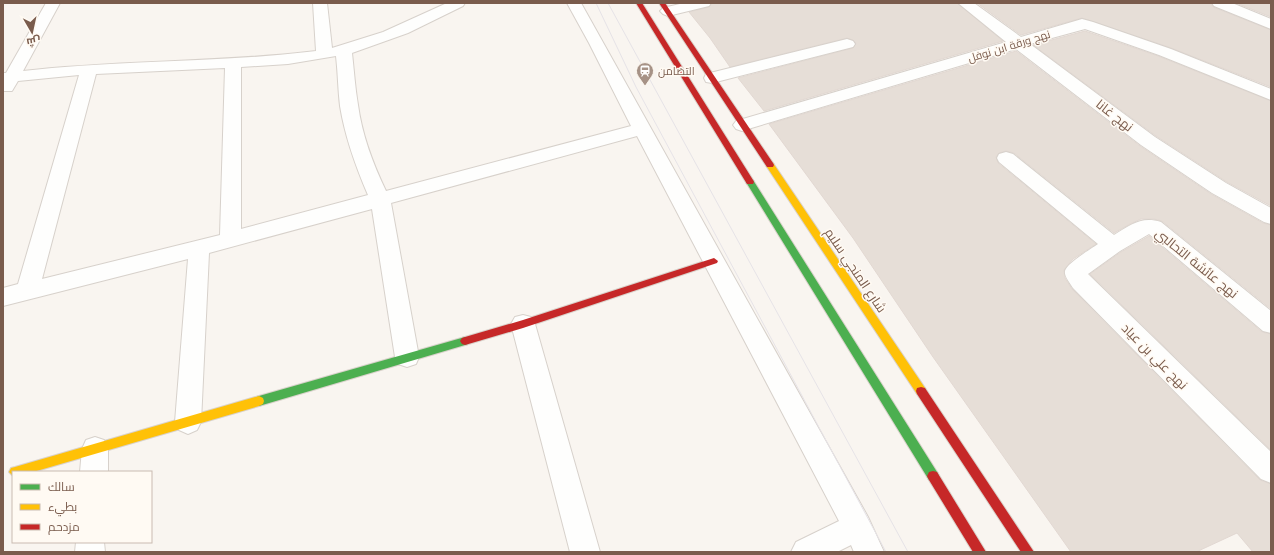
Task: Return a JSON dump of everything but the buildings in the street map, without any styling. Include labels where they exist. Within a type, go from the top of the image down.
[{"type":"main road","points":[[639,3],[980,552]]},
{"type":"main road","name":"شارع المنجي سليم","points":[[665,7],[742,125],[1028,552]]},
{"type":"main road","points":[[21,471],[94,460],[188,422],[523,324],[714,261]]},
{"type":"street","points":[[3,93],[7,78],[53,3]]},
{"type":"street","points":[[320,3],[324,54]]},
{"type":"street","points":[[7,78],[89,69],[281,60],[324,54],[344,50],[392,34],[458,3]]},
{"type":"street","points":[[574,3],[597,43],[864,540],[806,552]]},
{"type":"street","points":[[665,7],[704,3]]},
{"type":"street","name":"نهج غانا","points":[[965,3],[1148,141],[1220,188],[1271,217]]},
{"type":"street","points":[[1219,3],[1271,24]]},
{"type":"street","name":"نهج ورقة ابن نوفل","points":[[742,125],[1078,25],[1088,25],[1164,52],[1271,95]]},
{"type":"street","points":[[712,78],[847,44]]},
{"type":"street","points":[[344,50],[349,106],[368,174],[380,199],[407,357]]},
{"type":"street","points":[[230,239],[233,63]]},
{"type":"street","points":[[28,290],[89,69]]},
{"type":"street","points":[[3,297],[199,248],[642,129]]},
{"type":"street","points":[[1006,158],[1113,244]]},
{"type":"street","name":"نهج عائشة التحالبي","points":[[1113,244],[1147,226],[1154,227],[1271,324]]},
{"type":"street","name":"نهج علي بن عياد","points":[[1113,244],[1076,271],[1077,276],[1087,288],[1271,470]]},
{"type":"street","points":[[188,422],[199,248]]},
{"type":"street","points":[[523,324],[585,552]]},
{"type":"tram line","points":[[596,3],[636,87],[886,552]]},
{"type":"tram line","points":[[608,3],[908,552]]},
{"type":"traffic: fast","points":[[750,182],[933,476]]},
{"type":"traffic: fast","points":[[259,401],[465,341]]},
{"type":"traffic: slow","points":[[770,165],[921,391]]},
{"type":"traffic: slow","points":[[18,471],[259,401]]},
{"type":"traffic: jam","points":[[639,3],[750,182]]},
{"type":"traffic: jam","points":[[662,3],[770,165]]},
{"type":"traffic: jam","points":[[465,341],[523,324],[714,261]]},
{"type":"traffic: jam","points":[[921,391],[1028,552]]},
{"type":"traffic: jam","points":[[933,476],[980,552]]},
{"type":"place","name":"التضامن","points":[[645,86]]}]
